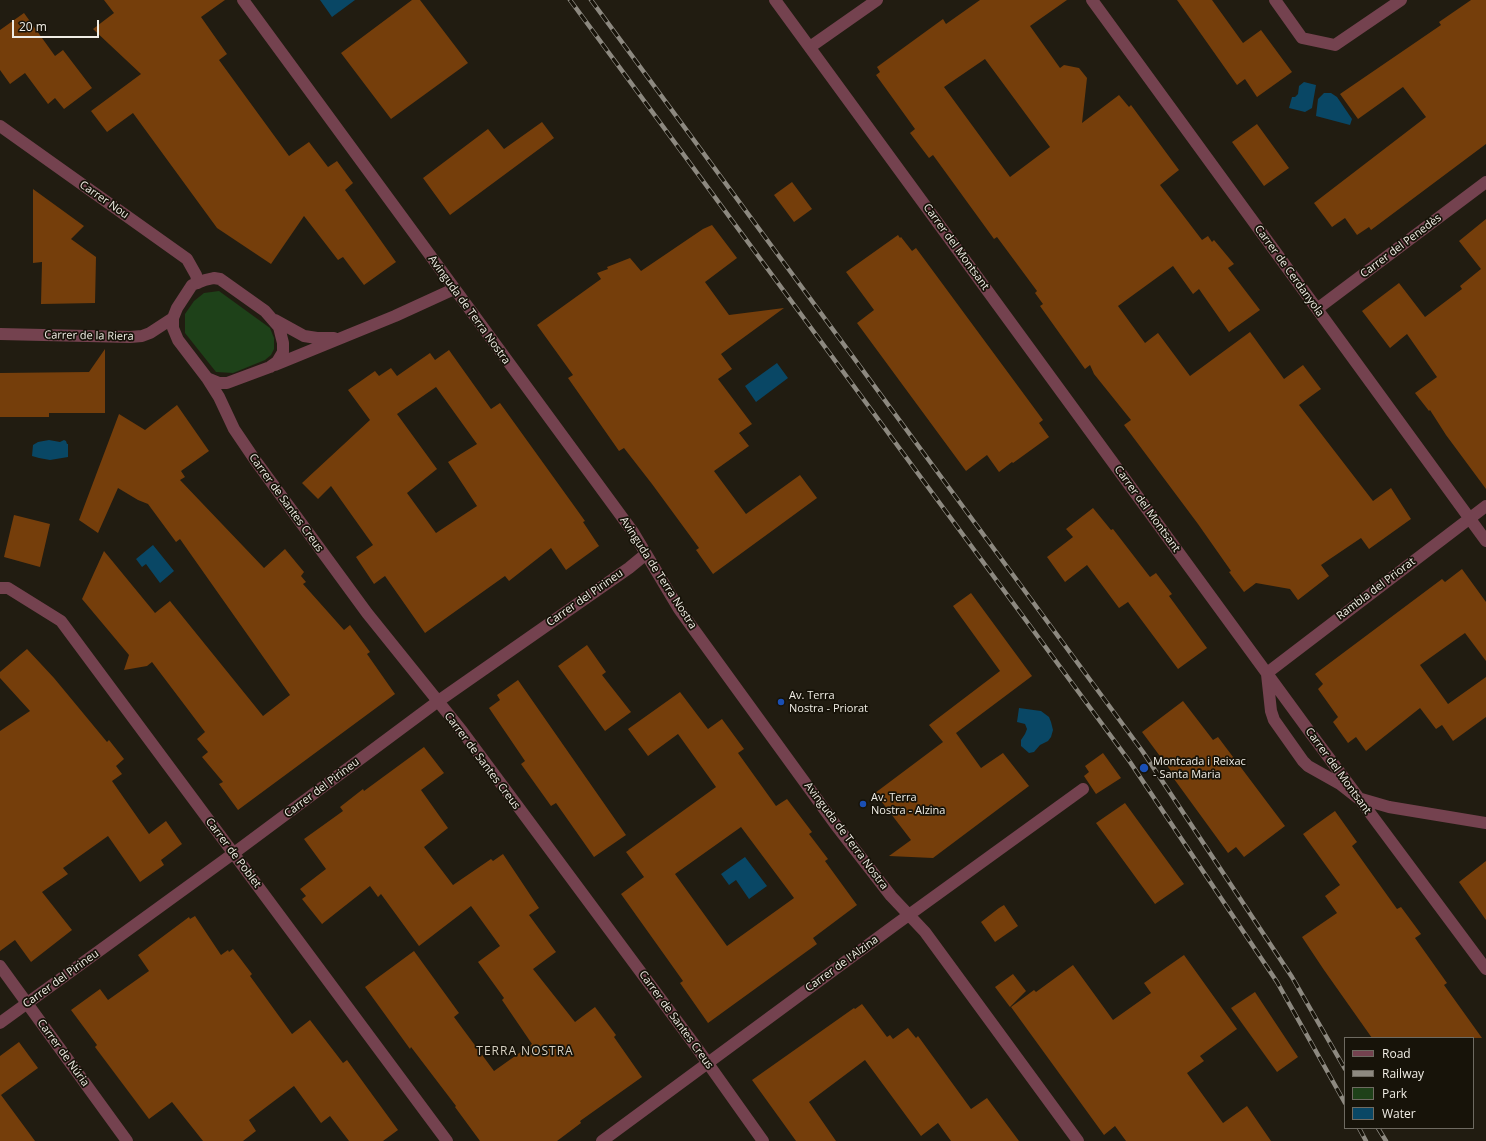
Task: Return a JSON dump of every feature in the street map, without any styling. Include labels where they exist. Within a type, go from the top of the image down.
[{"type":"street","name":"Avinguda de Terra Nostra","points":[[243,0],[633,532],[679,609],[835,824],[891,896],[925,932],[1078,1141]]},
{"type":"street","name":"Carrer del Montsant","points":[[775,0],[1358,798],[1486,969]]},
{"type":"street","points":[[810,47],[877,0]]},
{"type":"street","name":"Carrer de Cerdanyola","points":[[1092,0],[1486,541]]},
{"type":"street","points":[[1275,0],[1302,38],[1335,45],[1401,0]]},
{"type":"street","name":"Carrer Nou","points":[[0,126],[187,259],[196,275],[198,283]]},
{"type":"street","name":"Carrer del Penedès","points":[[1317,309],[1486,182]]},
{"type":"street","points":[[270,367],[277,362],[283,352],[282,336],[279,327],[273,319],[265,311],[220,280],[214,278],[192,285],[176,308],[173,318],[173,328],[178,340],[207,378],[219,383],[227,383],[270,367],[395,316],[454,289]]},
{"type":"street","name":"Carrer de la Riera","points":[[0,334],[142,336],[150,333],[173,318]]},
{"type":"street","points":[[273,319],[304,336],[332,338],[343,336]]},
{"type":"street","name":"Carrer de Santes Creus","points":[[207,378],[219,397],[234,429],[255,460],[367,613],[437,702],[462,731],[708,1063],[763,1141]]},
{"type":"street","name":"Rambla del Priorat","points":[[1267,673],[1486,506]]},
{"type":"street","name":"Carrer del Pirineu","points":[[0,1023],[234,853],[437,702],[629,568],[646,554]]},
{"type":"street","name":"Carrer de Poblet","points":[[0,588],[8,588],[61,621],[447,1141]]},
{"type":"street","points":[[1267,673],[1271,709],[1274,720],[1308,766],[1340,784],[1358,798],[1389,806],[1486,823]]},
{"type":"street","name":"Carrer de l'Alzina","points":[[602,1141],[1083,789]]},
{"type":"street","name":"Carrer de Núria","points":[[0,966],[127,1141]]},
{"type":"green space","points":[[219,291],[270,328],[274,338],[274,349],[271,355],[265,360],[233,373],[216,372],[185,333],[185,314],[194,301],[204,293]]},
{"type":"water","points":[[320,0],[355,0],[332,17]]},
{"type":"water","points":[[1304,82],[1316,85],[1312,108],[1305,112],[1289,108],[1292,97],[1295,97],[1298,94],[1299,86]]},
{"type":"water","points":[[1324,93],[1331,93],[1337,97],[1352,119],[1350,125],[1316,116],[1318,99]]},
{"type":"water","points":[[777,363],[788,378],[756,402],[745,386]]},
{"type":"water","points":[[49,440],[60,442],[64,440],[66,441],[68,444],[68,457],[50,460],[32,456],[33,445],[38,442]]},
{"type":"water","points":[[153,545],[174,571],[160,583],[146,564],[142,567],[136,559]]},
{"type":"water","points":[[1019,708],[1041,711],[1049,717],[1051,722],[1053,730],[1051,737],[1048,741],[1040,745],[1034,752],[1029,753],[1021,746],[1021,740],[1027,729],[1025,724],[1017,722]]},
{"type":"water","points":[[745,857],[767,886],[749,899],[736,880],[729,885],[721,874]]},
{"type":"building","points":[[104,0],[225,0],[201,17],[227,54],[219,60],[289,156],[309,142],[328,167],[337,161],[353,183],[345,190],[396,262],[364,285],[343,257],[338,260],[304,216],[271,264],[217,228],[133,113],[107,132],[91,111],[141,74],[93,29],[114,13]]},
{"type":"building","points":[[412,0],[420,0],[468,63],[391,119],[341,53]]},
{"type":"building","points":[[980,0],[1067,0],[1030,26],[1060,68],[1064,65],[1079,68],[1087,78],[1082,123],[1119,95],[1129,107],[1131,105],[1179,170],[1160,185],[1202,240],[1208,236],[1212,242],[1214,240],[1234,264],[1228,268],[1260,310],[1229,332],[1199,289],[1193,294],[1173,266],[1118,306],[1145,343],[1158,333],[1190,376],[1250,332],[1284,379],[1303,365],[1321,389],[1299,405],[1373,501],[1391,488],[1411,519],[1369,549],[1361,538],[1321,565],[1329,576],[1298,600],[1290,589],[1256,583],[1244,592],[1229,572],[1231,571],[1198,524],[1124,425],[1131,420],[1094,374],[1090,365],[1085,369],[1040,306],[1043,304],[1035,293],[1037,291],[997,237],[994,239],[933,155],[929,158],[910,133],[915,129],[876,75],[880,72],[877,67],[943,19],[946,24]],"holes":[[[985,59],[1050,147],[1010,177],[944,87]]]},
{"type":"building","points":[[1177,0],[1212,0],[1243,43],[1261,30],[1292,72],[1257,97],[1245,79],[1237,85]]},
{"type":"building","points":[[1471,0],[1486,0],[1486,144],[1371,230],[1369,227],[1357,235],[1345,218],[1332,227],[1314,203],[1426,117],[1403,87],[1358,119],[1340,94],[1441,25],[1439,22]]},
{"type":"building","points":[[24,13],[55,56],[63,50],[92,88],[64,109],[55,98],[48,104],[25,73],[10,84],[0,70],[0,30]]},
{"type":"building","points":[[542,122],[554,138],[450,215],[423,178],[488,129],[504,149]]},
{"type":"building","points":[[1257,124],[1289,168],[1264,186],[1232,142]]},
{"type":"building","points":[[792,182],[812,209],[794,222],[774,195]]},
{"type":"building","points":[[33,189],[84,226],[71,239],[96,257],[95,303],[41,304],[42,262],[33,263]]},
{"type":"building","points":[[1486,219],[1486,489],[1446,435],[1430,410],[1429,411],[1415,393],[1437,377],[1407,334],[1390,348],[1362,311],[1399,283],[1425,317],[1462,289],[1460,286],[1481,269],[1459,241]]},
{"type":"building","points":[[712,225],[737,258],[705,282],[729,315],[784,308],[721,354],[732,369],[718,379],[752,424],[739,433],[749,446],[714,471],[746,514],[800,475],[817,498],[713,574],[696,550],[699,548],[652,484],[624,448],[619,451],[568,378],[573,375],[537,325],[601,279],[597,273],[608,269],[607,267],[630,258],[641,271],[703,229]]},
{"type":"building","points":[[898,235],[912,251],[916,248],[1043,420],[1039,423],[1049,437],[999,472],[987,455],[966,471],[857,323],[874,310],[846,272]]},
{"type":"building","points":[[105,349],[105,413],[49,413],[49,417],[0,417],[0,373],[89,372]]},
{"type":"building","points":[[449,350],[491,409],[500,403],[585,521],[583,522],[599,546],[566,570],[551,548],[509,581],[505,576],[425,633],[385,576],[374,584],[356,557],[373,545],[331,486],[318,499],[302,483],[370,420],[348,390],[375,371],[379,376],[391,368],[397,376],[430,353],[435,360]],"holes":[[[436,387],[477,444],[448,462],[477,506],[436,533],[407,493],[437,469],[397,414]]]},
{"type":"building","points":[[177,405],[209,451],[181,471],[185,477],[180,480],[264,568],[285,549],[304,572],[301,576],[306,582],[303,584],[344,630],[350,625],[370,652],[367,654],[395,694],[238,810],[219,784],[223,782],[202,757],[208,752],[197,739],[205,732],[152,662],[147,666],[124,670],[129,655],[82,599],[104,551],[155,613],[170,601],[263,716],[290,695],[180,539],[176,542],[148,504],[118,488],[98,533],[79,520],[119,414],[145,430]]},
{"type":"building","points":[[1093,508],[1111,530],[1113,529],[1150,577],[1156,573],[1172,594],[1169,596],[1207,648],[1178,669],[1128,602],[1119,608],[1087,565],[1065,582],[1047,557],[1073,537],[1066,529]]},
{"type":"building","points":[[14,515],[50,524],[40,567],[4,557]]},
{"type":"building","points":[[1462,569],[1486,602],[1486,661],[1465,633],[1420,665],[1448,704],[1486,677],[1486,717],[1453,741],[1442,725],[1436,729],[1420,708],[1366,751],[1356,737],[1348,743],[1333,722],[1338,717],[1318,689],[1323,684],[1315,674],[1442,579],[1445,582]]},
{"type":"building","points":[[971,593],[1032,676],[956,733],[981,768],[1003,753],[1029,786],[933,858],[889,856],[911,840],[875,793],[943,742],[929,725],[1000,671],[953,606]]},
{"type":"building","points":[[587,645],[606,672],[602,675],[631,712],[605,731],[558,666]]},
{"type":"building","points":[[27,649],[54,678],[107,742],[109,740],[124,759],[116,766],[122,774],[112,781],[149,834],[166,821],[182,844],[161,860],[164,865],[140,882],[108,836],[63,868],[68,874],[42,892],[72,930],[31,962],[15,940],[0,951],[0,731],[30,711],[0,678],[0,672]]},
{"type":"building","points":[[518,680],[626,835],[594,857],[556,803],[551,806],[521,764],[525,761],[489,708],[500,700],[497,695]]},
{"type":"building","points":[[680,692],[708,729],[722,719],[744,749],[738,753],[776,806],[787,799],[812,832],[809,834],[828,859],[825,861],[857,905],[813,938],[817,944],[708,1023],[680,983],[683,981],[621,894],[644,877],[626,852],[716,787],[678,734],[648,756],[628,729]],"holes":[[[741,827],[794,898],[727,946],[675,874]]]},
{"type":"building","points":[[1183,701],[1213,740],[1218,737],[1285,826],[1244,857],[1236,847],[1228,853],[1142,732]]},
{"type":"building","points":[[424,747],[444,773],[421,790],[448,828],[424,847],[453,885],[491,859],[493,861],[503,854],[539,908],[529,915],[556,952],[533,969],[575,1022],[595,1007],[616,1035],[614,1037],[642,1077],[580,1121],[581,1123],[557,1141],[480,1141],[455,1107],[456,1106],[411,1047],[410,1049],[365,987],[414,951],[459,1013],[454,1017],[494,1071],[532,1044],[502,1000],[504,998],[478,962],[500,946],[471,906],[419,946],[381,894],[378,897],[370,886],[322,924],[302,899],[306,896],[300,889],[326,869],[304,839],[343,811],[340,807],[363,789],[364,791]]},
{"type":"building","points":[[1103,753],[1121,778],[1096,794],[1084,776],[1089,772],[1085,766]]},
{"type":"building","points":[[1125,803],[1184,884],[1155,904],[1096,823]]},
{"type":"building","points":[[1335,811],[1357,842],[1352,846],[1397,909],[1401,907],[1421,934],[1415,938],[1447,983],[1444,985],[1482,1038],[1371,1037],[1302,937],[1337,913],[1325,896],[1340,885],[1303,834]]},
{"type":"building","points":[[1486,861],[1486,920],[1459,882]]},
{"type":"building","points":[[1004,905],[1018,926],[995,942],[981,922]]},
{"type":"building","points":[[195,916],[221,955],[228,950],[229,952],[233,949],[252,974],[250,976],[292,1034],[310,1020],[343,1063],[347,1060],[398,1130],[383,1141],[349,1141],[330,1116],[321,1123],[294,1086],[249,1120],[256,1131],[243,1141],[203,1141],[172,1102],[149,1119],[95,1047],[97,1045],[71,1010],[100,989],[108,1000],[149,971],[138,955],[189,917],[190,919]]},
{"type":"building","points":[[1184,955],[1237,1029],[1200,1056],[1204,1061],[1187,1073],[1223,1123],[1247,1106],[1271,1141],[1126,1141],[1115,1126],[1104,1135],[1011,1007],[1034,990],[1036,992],[1073,965],[1113,1020],[1151,993],[1144,983]]},
{"type":"building","points":[[1013,974],[1026,991],[1010,1007],[995,987]]},
{"type":"building","points":[[1255,992],[1298,1057],[1277,1072],[1231,1008]]},
{"type":"building","points":[[862,1004],[887,1037],[890,1035],[893,1039],[908,1028],[916,1038],[918,1036],[971,1109],[987,1098],[1019,1141],[951,1141],[938,1123],[921,1136],[865,1060],[809,1102],[836,1141],[796,1141],[752,1080],[854,1008],[855,1009]]},
{"type":"building","points":[[19,1042],[38,1068],[1,1095],[35,1141],[0,1141],[0,1056]]},
{"type":"railway","points":[[570,0],[1130,762],[1277,982],[1344,1101]]},
{"type":"railway","points":[[591,0],[1143,752],[1292,977],[1344,1067]]},
{"type":"railway","points":[[1360,1129],[1366,1141]]},
{"type":"railway","points":[[1379,1129],[1386,1141]]},
{"type":"place","name":"Av. Terra Nostra - Priorat","points":[[781,702]]},
{"type":"place","name":"Montcada i Reixac - Santa Maria","points":[[1144,768]]},
{"type":"place","name":"Av. Terra Nostra - Alzina","points":[[863,804]]},
{"type":"district","name":"TERRA NOSTRA","points":[[525,1052]]}]
